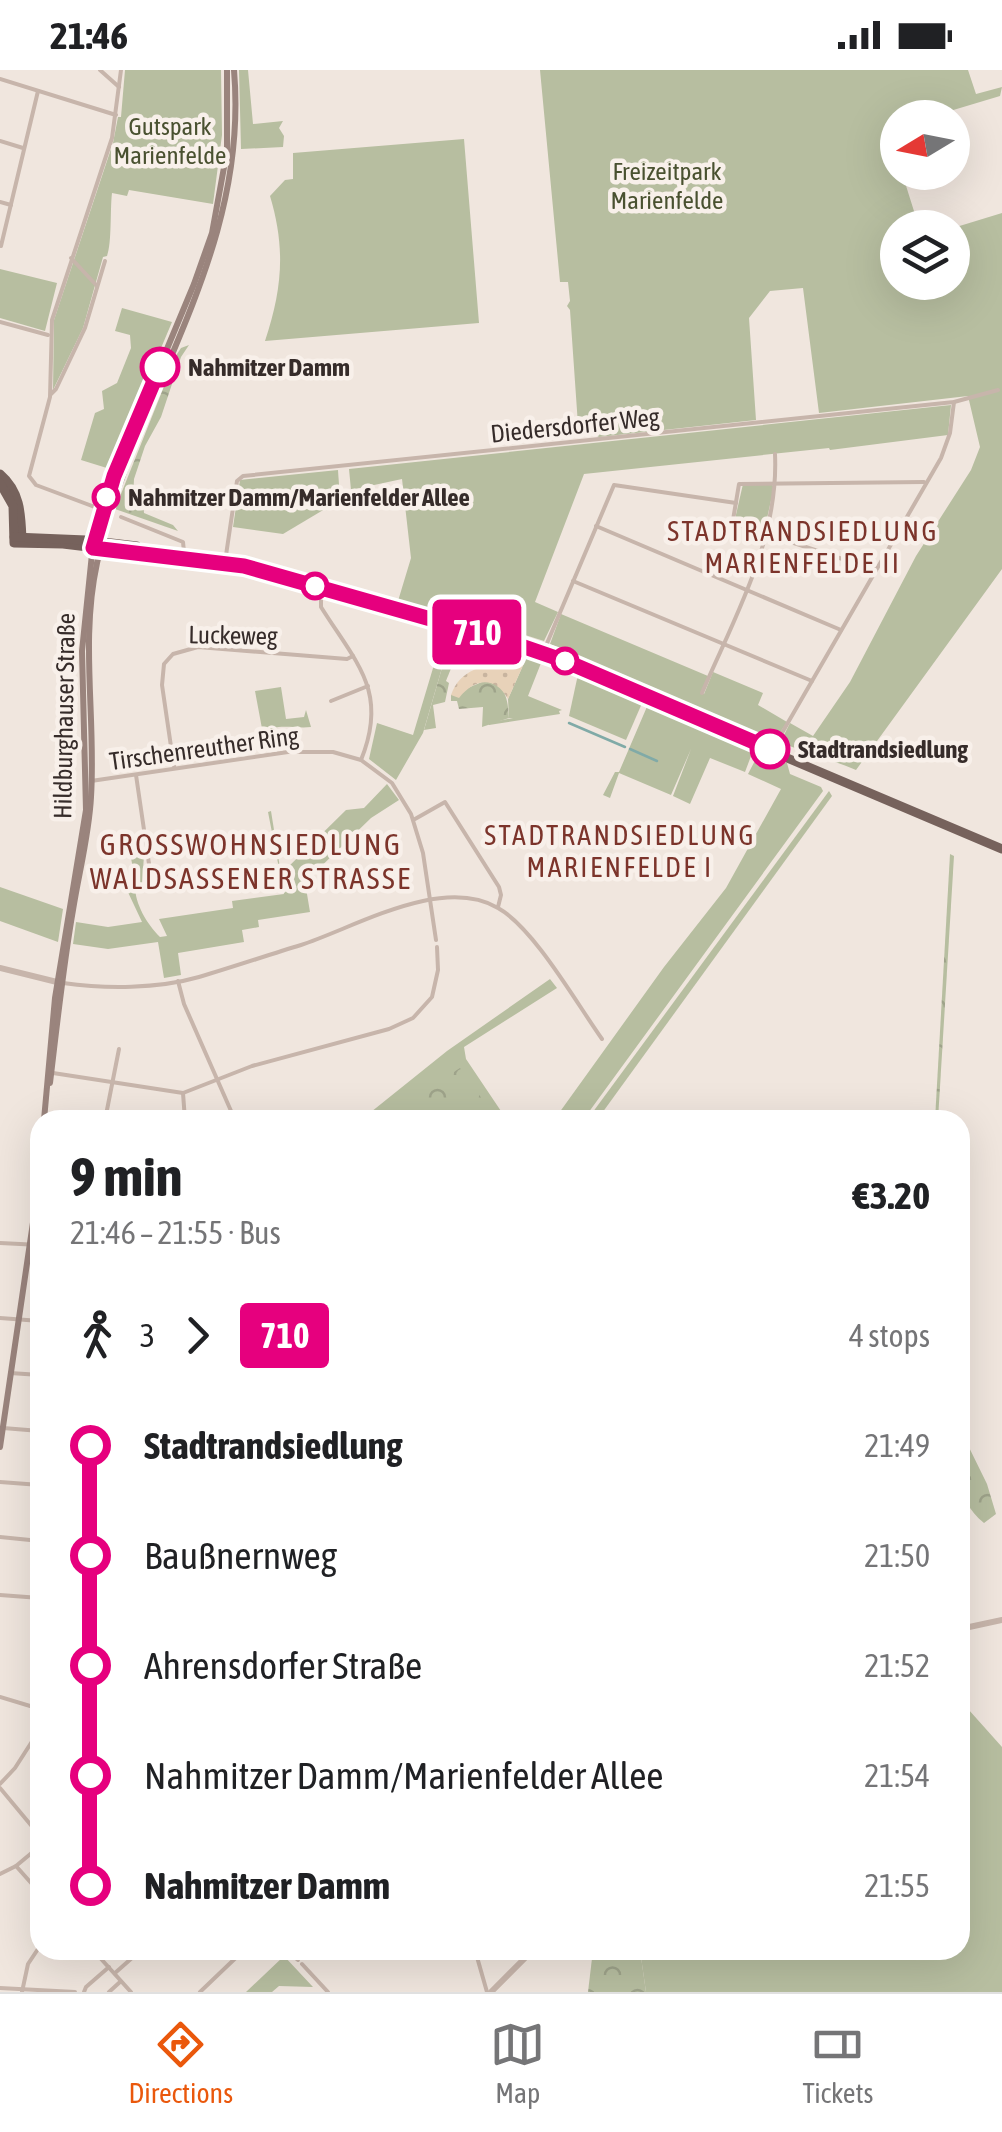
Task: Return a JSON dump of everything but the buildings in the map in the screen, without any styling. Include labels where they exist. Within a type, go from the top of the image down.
[{"type":"main road","points":[[106,511],[219,233],[233,158],[230,70]]},
{"type":"main road","points":[[0,474],[18,499],[14,541]]},
{"type":"main road","points":[[0,483],[13,506],[14,541]]},
{"type":"main road","name":"Hildburghauser Straße","points":[[45,1110],[89,781],[82,641],[106,511]]},
{"type":"main road","points":[[14,541],[98,545],[225,560],[545,648],[775,745],[804,761]]},
{"type":"main road","points":[[225,560],[527,647],[1002,846]]},
{"type":"main road","points":[[0,1447],[4,1385],[10,1373],[30,1238]]},
{"type":"street","points":[[100,70],[119,87]]},
{"type":"street","points":[[106,511],[29,479],[50,394],[50,336],[71,258],[110,146],[121,70]]},
{"type":"street","points":[[0,80],[116,115]]},
{"type":"street","points":[[0,246],[38,91]]},
{"type":"street","points":[[0,141],[23,148]]},
{"type":"street","points":[[0,202],[11,206]]},
{"type":"street","points":[[71,258],[97,286]]},
{"type":"street","points":[[50,394],[85,328],[104,260]]},
{"type":"street","points":[[0,322],[50,336]]},
{"type":"street","name":"Diedersdorfer Weg","points":[[225,560],[237,480],[242,476],[954,402],[998,390]]},
{"type":"street","points":[[775,745],[926,483],[947,442],[954,402]]},
{"type":"street","points":[[702,693],[768,534],[776,482],[775,454]]},
{"type":"street","points":[[876,570],[736,524],[740,483],[926,483]]},
{"type":"street","points":[[545,648],[614,484],[736,503]]},
{"type":"street","points":[[120,517],[183,542],[184,555]]},
{"type":"street","points":[[596,526],[842,630]]},
{"type":"street","points":[[573,581],[812,682]]},
{"type":"street","points":[[49,1072],[183,1094],[252,1066],[387,1030],[411,1020],[428,1003],[436,988],[436,943],[414,819],[392,783],[361,760],[373,724],[368,686],[321,607],[321,599]]},
{"type":"street","name":"Luckeweg","points":[[174,769],[162,676],[164,664],[172,654],[198,647],[347,659],[352,656]]},
{"type":"street","points":[[331,701],[368,686]]},
{"type":"street","name":"Tirschenreuther Ring","points":[[89,781],[296,752],[333,752],[361,760]]},
{"type":"street","points":[[136,775],[148,876]]},
{"type":"street","points":[[414,819],[445,802],[499,887],[498,907]]},
{"type":"street","points":[[0,968],[60,983],[122,986],[178,981],[241,964],[359,920],[430,902],[468,898],[498,907],[524,931],[602,1039]]},
{"type":"street","points":[[178,981],[184,1004],[231,1110]]},
{"type":"street","points":[[107,1110],[119,1049]]},
{"type":"street","points":[[183,1094],[184,1110]]},
{"type":"street","points":[[0,1243],[29,1244]]},
{"type":"street","points":[[0,1318],[30,1321]]},
{"type":"street","points":[[10,1373],[30,1374]]},
{"type":"street","points":[[3,1428],[30,1430]]},
{"type":"street","points":[[0,1482],[30,1484]]},
{"type":"street","points":[[0,1537],[30,1540]]},
{"type":"street","points":[[0,1595],[30,1597]]},
{"type":"street","points":[[970,1626],[1002,1620]]},
{"type":"street","points":[[0,1697],[30,1707]]},
{"type":"street","points":[[30,1746],[0,1786],[30,1824]]},
{"type":"street","points":[[0,1874],[30,1854]]},
{"type":"street","points":[[16,1866],[30,1881]]},
{"type":"street","points":[[22,1990],[31,1960]]},
{"type":"street","points":[[102,1960],[132,1992]]},
{"type":"street","points":[[114,1974],[130,1960]]},
{"type":"street","points":[[200,1992],[234,1960]]},
{"type":"street","points":[[298,1960],[328,1992]]},
{"type":"street","points":[[478,1960],[489,1992],[523,1960]]},
{"type":"street","points":[[84,1992],[109,1967]]},
{"type":"street","points":[[108,1992],[121,1980]]},
{"type":"street","points":[[0,1988],[75,1992]]},
{"type":"green space","name":"Gutspark Marienfelde","points":[[125,70],[221,70],[222,135],[213,204],[129,190],[127,196],[112,193],[107,256],[103,257],[83,328],[53,390],[54,320],[121,117]]},
{"type":"green space","points":[[239,70],[248,70],[253,124],[283,121],[279,128],[284,136],[283,147],[241,149]]},
{"type":"green space","name":"Freizeitpark Marienfelde","points":[[540,70],[968,70],[976,94],[1002,87],[1000,96],[970,105],[970,100],[880,100],[880,190],[907,190],[914,210],[880,210],[880,300],[970,300],[970,223],[1002,213],[1002,569],[856,770],[784,744],[782,739],[790,723],[813,736],[850,682],[916,556],[971,470],[980,447],[968,396],[819,413],[803,288],[770,291],[749,318],[756,420],[599,437],[578,425],[568,282],[560,282]]},
{"type":"green space","points":[[464,139],[479,323],[265,341],[280,269],[270,196],[285,180],[293,179],[293,153]]},
{"type":"green space","points":[[0,269],[57,283],[45,331],[0,318]]},
{"type":"green space","points":[[122,308],[172,322],[110,469],[81,460],[95,413],[104,409],[102,391],[117,383],[131,348],[130,335],[115,331]]},
{"type":"green space","points":[[189,345],[134,479],[133,499],[142,502],[144,513],[178,531],[115,509],[177,354]]},
{"type":"green space","points":[[951,405],[948,435],[584,474],[535,602],[558,612],[544,641],[522,634],[525,624],[515,620],[510,631],[398,601],[411,558],[402,479],[351,490],[349,469]]},
{"type":"green space","points":[[338,470],[340,500],[283,534],[233,527],[240,480]]},
{"type":"green space","points":[[743,484],[774,487],[764,532],[735,519]]},
{"type":"green space","points":[[561,614],[708,676],[701,694],[713,672],[763,693],[758,705],[787,722],[775,740],[550,644]]},
{"type":"green space","points":[[445,628],[453,630],[423,733],[396,780],[369,759],[377,723],[413,735]]},
{"type":"green space","points":[[453,630],[498,643],[488,649],[458,653],[446,681],[449,683],[445,702],[433,705],[436,728],[424,730]]},
{"type":"green space","points":[[514,649],[543,658],[528,696],[562,710],[560,714],[489,725],[513,718],[509,718],[508,699],[525,661],[512,656]]},
{"type":"green space","points":[[581,674],[643,701],[626,740],[569,716]]},
{"type":"green space","points":[[482,682],[500,688],[509,718],[482,727],[483,707],[459,709],[451,695]]},
{"type":"green space","points":[[281,687],[286,719],[304,717],[306,710],[311,727],[279,727],[263,734],[255,691]]},
{"type":"green space","points":[[649,702],[754,748],[745,772],[710,758],[690,804],[673,796],[691,749],[671,795],[619,773],[610,798],[603,795],[615,772],[619,772]]},
{"type":"green space","points":[[760,751],[773,768],[787,763],[790,774],[823,791],[590,1110],[561,1110],[726,888],[781,789],[748,774]]},
{"type":"green space","points":[[387,784],[399,800],[371,818],[305,882],[310,912],[258,920],[259,927],[242,930],[244,942],[178,953],[181,975],[164,978],[158,942],[108,949],[73,944],[76,922],[108,927],[142,922],[126,888],[135,879],[131,858],[144,856],[142,883],[135,886],[137,900],[160,937],[167,936],[159,919],[233,908],[232,901],[284,894],[268,812],[271,811],[281,874],[346,810],[364,808]]},
{"type":"green space","points":[[829,791],[832,796],[604,1110],[594,1110]]},
{"type":"green space","points":[[950,854],[954,856],[939,1110],[936,1110]]},
{"type":"green space","points":[[0,887],[63,909],[58,942],[0,921]]},
{"type":"green space","points":[[550,979],[557,988],[464,1047],[466,1059],[500,1110],[373,1110],[447,1051]]},
{"type":"green space","points":[[460,1068],[490,1110],[395,1110]]},
{"type":"green space","points":[[970,1449],[996,1514],[984,1523],[970,1507]]},
{"type":"green space","points":[[970,1711],[1002,1747],[1002,1992],[646,1992],[641,1960],[970,1960]]},
{"type":"green space","points":[[280,1960],[288,1960],[313,1987],[279,1986],[272,1992],[246,1992]]},
{"type":"green space","points":[[592,1960],[641,1960],[646,1992],[588,1992]]},
{"type":"sand","points":[[512,656],[525,661],[508,699],[497,686],[485,682],[472,686],[459,698],[451,695],[467,674],[507,662]]},
{"type":"waterway","points":[[569,723],[625,747]]},
{"type":"waterway","points":[[630,749],[657,761]]},
{"type":"bus line","name":"710","points":[[160,367],[114,476],[93,548],[244,566],[501,639],[565,661],[770,749]]},
{"type":"place","name":"Nahmitzer Damm","points":[[160,367]]},
{"type":"place","name":"Nahmitzer Damm/Marienfelder Allee","points":[[106,497]]},
{"type":"place","name":"Stadtrandsiedlung","points":[[770,749]]},
{"type":"district","name":"STADTRANDSIEDLUNG MARIENFELDE II","points":[[803,547]]},
{"type":"district","name":"STADTRANDSIEDLUNG MARIENFELDE I","points":[[620,851]]},
{"type":"district","name":"GROSSWOHNSIEDLUNG WALDSASSENER STRASSE","points":[[251,862]]}]
